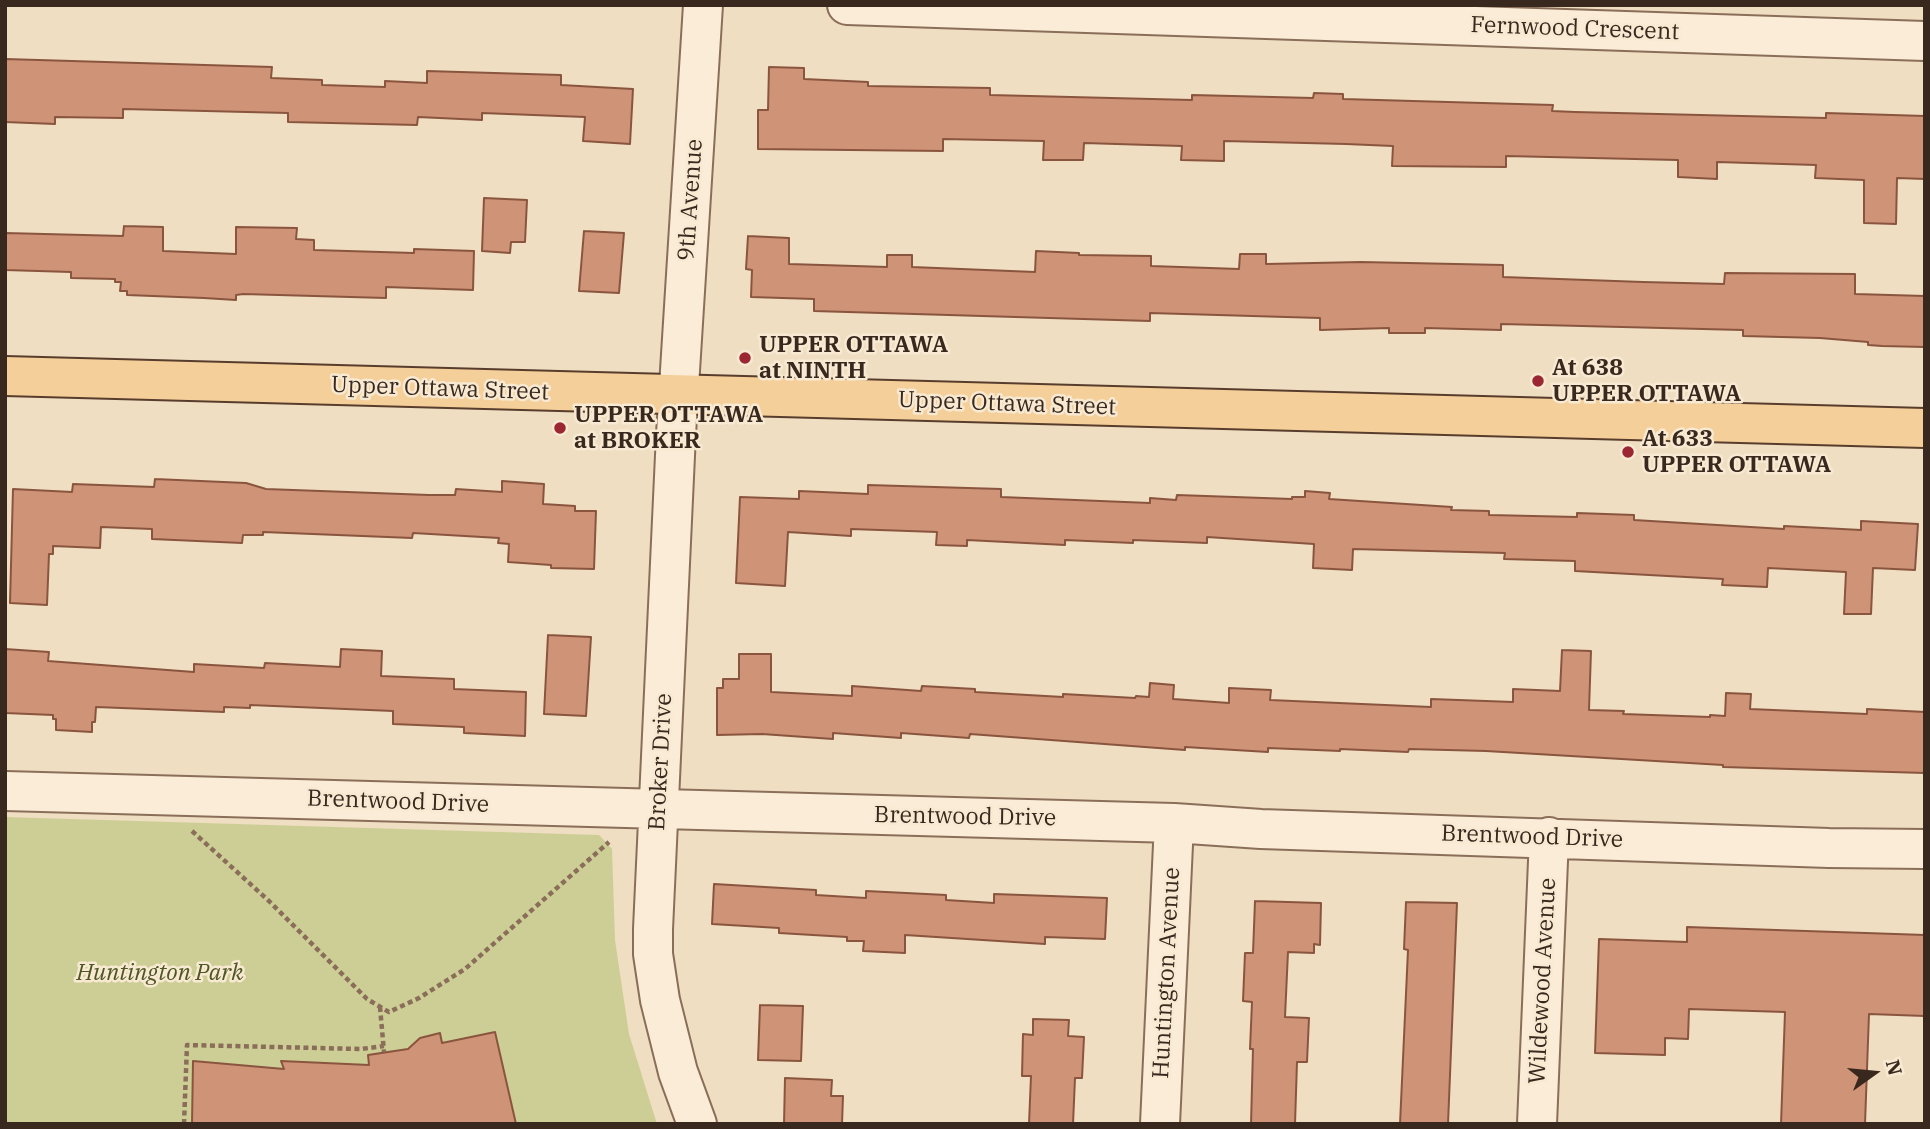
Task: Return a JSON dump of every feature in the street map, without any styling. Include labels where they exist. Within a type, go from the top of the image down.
[{"type":"main road","name":"Upper Ottawa Street","points":[[5,376],[1925,428]]},
{"type":"street","name":"9th Avenue","points":[[678,395],[703,5]]},
{"type":"street","name":"Fernwood Crescent","points":[[848,5],[1925,41]]},
{"type":"street","name":"Broker Drive","points":[[678,395],[653,954],[660,1000],[678,1072],[697,1124]]},
{"type":"street","name":"Brentwood Drive","points":[[5,791],[1174,823],[1261,829],[1925,849]]},
{"type":"street","name":"Huntington Avenue","points":[[1160,1124],[1174,823]]},
{"type":"street","name":"Wildewood Avenue","points":[[1537,1124],[1549,838]]},
{"type":"path","points":[[191,830],[269,901],[367,999],[389,1012],[419,998],[465,969],[612,839]]},
{"type":"path","points":[[184,1124],[187,1045],[384,1049],[380,1006]]},
{"type":"green space","name":"Huntington Park","points":[[5,817],[599,835],[612,849],[615,940],[629,1034],[657,1124],[5,1124]]},
{"type":"building","points":[[5,59],[272,67],[271,78],[322,80],[322,85],[385,87],[385,81],[427,83],[427,71],[561,75],[561,85],[633,89],[630,144],[583,141],[585,117],[482,113],[482,120],[418,117],[417,125],[288,122],[288,113],[123,109],[123,118],[55,117],[55,124],[5,122]]},
{"type":"building","points":[[769,67],[804,68],[804,79],[868,82],[868,86],[990,88],[990,95],[1192,100],[1192,95],[1313,98],[1314,93],[1343,94],[1343,99],[1553,105],[1552,111],[1575,112],[1826,118],[1826,113],[1925,116],[1925,179],[1897,178],[1896,224],[1864,223],[1864,180],[1815,178],[1816,165],[1717,162],[1717,179],[1678,177],[1678,160],[1506,156],[1506,167],[1392,166],[1393,146],[1346,144],[1224,141],[1224,161],[1181,160],[1182,146],[1084,143],[1083,160],[1043,160],[1044,141],[943,139],[943,151],[758,149],[758,110],[768,110]]},
{"type":"building","points":[[484,198],[527,200],[525,242],[511,242],[510,253],[482,251]]},
{"type":"building","points":[[124,226],[163,227],[163,251],[236,254],[236,227],[297,228],[296,239],[314,240],[314,250],[414,253],[414,249],[474,251],[473,290],[386,287],[386,298],[243,294],[236,295],[236,300],[127,295],[127,291],[120,291],[121,282],[115,282],[115,279],[71,278],[71,272],[5,270],[5,233],[123,236]]},
{"type":"building","points":[[584,231],[624,233],[619,293],[579,291]]},
{"type":"building","points":[[748,236],[789,238],[789,264],[887,267],[887,255],[912,255],[912,267],[1035,272],[1036,251],[1079,255],[1151,256],[1151,266],[1239,269],[1240,254],[1266,254],[1266,264],[1361,262],[1503,265],[1503,277],[1643,282],[1724,284],[1725,273],[1855,274],[1855,294],[1925,296],[1925,347],[1868,345],[1868,342],[1820,338],[1743,336],[1743,330],[1501,324],[1501,330],[1425,328],[1425,333],[1389,333],[1389,328],[1320,330],[1320,318],[1150,313],[1150,321],[814,311],[814,299],[751,297],[752,270],[746,269]]},
{"type":"building","points":[[155,479],[246,483],[266,489],[429,495],[455,495],[456,489],[502,492],[502,481],[544,484],[543,504],[575,506],[575,511],[596,511],[594,569],[551,568],[551,565],[508,562],[509,544],[498,543],[499,538],[413,533],[412,538],[263,532],[263,535],[243,535],[242,543],[152,539],[152,529],[101,527],[100,548],[53,546],[53,554],[49,554],[47,605],[10,603],[13,489],[72,492],[73,484],[154,487]]},
{"type":"building","points":[[868,485],[1001,489],[1001,497],[1150,503],[1150,498],[1176,500],[1177,495],[1292,499],[1305,497],[1305,491],[1330,493],[1329,499],[1452,507],[1451,510],[1489,511],[1489,515],[1634,515],[1634,520],[1784,529],[1784,526],[1861,530],[1861,521],[1918,524],[1915,570],[1873,568],[1871,614],[1844,614],[1846,572],[1768,568],[1767,587],[1722,585],[1723,579],[1575,571],[1575,561],[1504,559],[1505,553],[1353,549],[1352,570],[1313,568],[1314,544],[1207,537],[1207,543],[1065,540],[1065,545],[967,540],[967,546],[936,545],[937,532],[851,529],[851,536],[788,532],[785,586],[736,583],[740,497],[799,499],[799,491],[868,494]]},
{"type":"building","points":[[548,635],[591,637],[586,716],[544,714]]},
{"type":"building","points":[[5,649],[49,652],[48,661],[194,672],[194,664],[264,668],[265,663],[340,667],[341,649],[382,651],[381,676],[454,679],[454,689],[526,692],[525,736],[464,733],[464,727],[393,724],[393,711],[250,705],[250,708],[224,707],[224,712],[96,707],[92,732],[56,730],[56,719],[53,719],[53,715],[5,713]]},
{"type":"building","points":[[1562,650],[1591,651],[1589,710],[1624,711],[1623,714],[1725,716],[1726,693],[1751,694],[1750,709],[1867,714],[1867,709],[1925,712],[1925,773],[1723,767],[1486,751],[1268,748],[1268,752],[1185,747],[1185,750],[970,734],[969,738],[901,733],[901,738],[833,733],[833,739],[762,734],[717,735],[717,688],[723,688],[723,679],[739,679],[739,654],[771,654],[771,692],[852,696],[852,686],[921,691],[922,686],[1063,697],[1063,694],[1135,698],[1149,697],[1150,683],[1174,685],[1173,699],[1229,703],[1229,688],[1271,690],[1270,700],[1431,707],[1431,699],[1513,702],[1513,689],[1560,691]]},
{"type":"building","points":[[714,884],[816,890],[816,895],[866,898],[866,891],[946,895],[946,900],[994,903],[994,894],[1107,898],[1105,939],[1045,937],[1045,944],[905,935],[905,953],[863,951],[864,941],[847,941],[847,937],[779,933],[779,928],[712,924]]},
{"type":"building","points":[[1255,901],[1321,903],[1320,945],[1314,944],[1314,953],[1288,952],[1285,1017],[1309,1018],[1307,1062],[1297,1062],[1295,1124],[1251,1124],[1252,1002],[1243,1001],[1245,953],[1253,953]]},
{"type":"building","points":[[1406,902],[1457,903],[1448,1124],[1400,1124],[1408,950],[1404,949]]},
{"type":"building","points":[[1687,927],[1925,935],[1925,1016],[1869,1014],[1865,1124],[1781,1124],[1785,1012],[1689,1009],[1688,1039],[1665,1038],[1665,1055],[1595,1053],[1599,939],[1687,942]]},
{"type":"building","points":[[760,1005],[803,1006],[801,1061],[758,1060]]},
{"type":"building","points":[[1033,1019],[1069,1020],[1068,1036],[1084,1037],[1082,1078],[1075,1078],[1073,1124],[1029,1124],[1031,1076],[1022,1076],[1023,1034],[1033,1035]]},
{"type":"building","points":[[495,1032],[516,1124],[192,1124],[193,1061],[284,1069],[281,1061],[369,1065],[368,1055],[408,1049],[420,1038],[440,1033],[442,1043]]},
{"type":"building","points":[[785,1078],[832,1080],[831,1096],[843,1096],[842,1124],[784,1124]]},
{"type":"place","name":"UPPER OTTAWA at NINTH","points":[[745,358]]},
{"type":"place","name":"At 638 UPPER OTTAWA","points":[[1538,381]]},
{"type":"place","name":"UPPER OTTAWA at BROKER","points":[[560,428]]},
{"type":"place","name":"At 633 UPPER OTTAWA","points":[[1628,452]]}]
